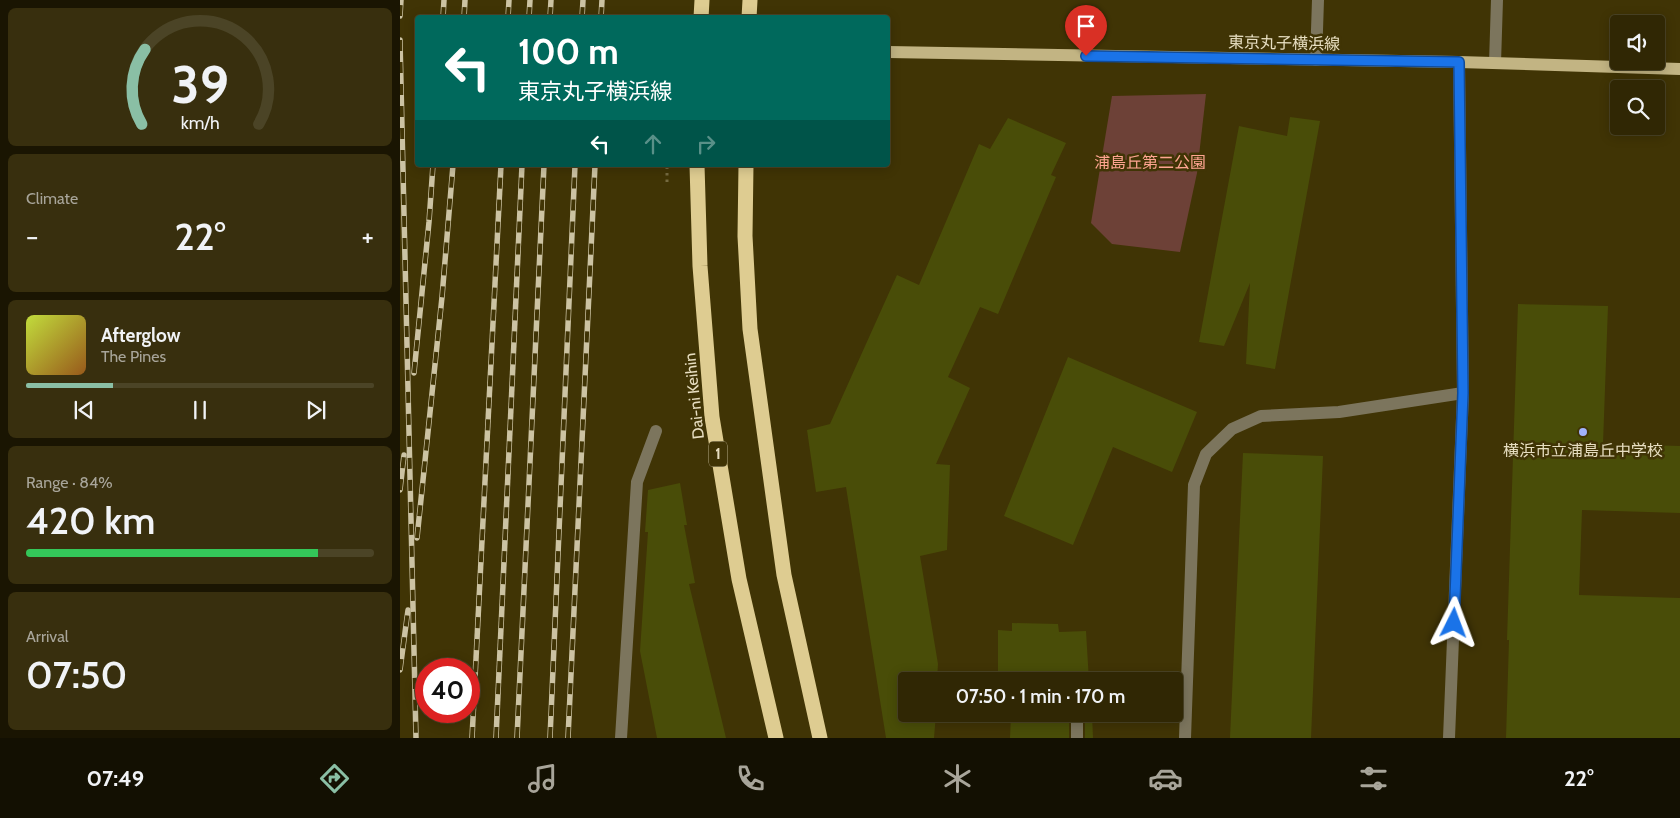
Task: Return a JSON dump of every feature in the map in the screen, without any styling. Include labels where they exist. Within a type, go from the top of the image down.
[{"type":"highway","points":[[701,15],[702,0]]},
{"type":"highway","points":[[749,15],[750,0]]},
{"type":"highway","name":"Dai-ni Keihin","points":[[697,167],[700,266],[712,417],[739,579],[776,738]]},
{"type":"highway","points":[[746,167],[745,236],[750,329],[784,575],[820,738]]},
{"type":"main road","name":"東京丸子横浜線","points":[[890,52],[1459,62],[1680,69]]},
{"type":"street","points":[[1316,60],[1318,0]]},
{"type":"street","points":[[1495,63],[1497,0]]},
{"type":"street","points":[[1449,738],[1463,393],[1459,62]]},
{"type":"street","points":[[1185,738],[1194,485],[1206,454],[1232,428],[1260,416],[1338,412],[1463,393]]},
{"type":"street","points":[[621,738],[637,482],[656,431]]},
{"type":"street","points":[[1077,722],[1077,738]]},
{"type":"path","points":[[667,167],[667,182]]},
{"type":"green space","name":"浦島丘第二公園","points":[[1206,94],[1197,173],[1180,252],[1112,244],[1091,223],[1112,96]]},
{"type":"building","points":[[1290,117],[1320,121],[1275,369],[1246,364],[1250,283],[1224,346],[1199,342],[1239,126],[1287,136]]},
{"type":"building","points":[[1008,118],[1066,143],[1051,175],[1056,177],[998,314],[980,307],[948,377],[970,388],[936,464],[950,465],[947,550],[920,556],[938,664],[938,672],[898,672],[898,722],[935,722],[934,738],[886,738],[846,487],[816,492],[807,430],[830,424],[897,275],[919,285],[979,144],[990,149]]},
{"type":"building","points":[[1518,304],[1608,306],[1603,444],[1680,446],[1680,513],[1582,510],[1579,595],[1680,598],[1680,738],[1506,738],[1509,640],[1507,640]]},
{"type":"building","points":[[1068,357],[1197,412],[1172,472],[1113,447],[1073,545],[1004,516]]},
{"type":"building","points":[[1243,453],[1323,456],[1311,738],[1230,738]]},
{"type":"building","points":[[680,483],[687,525],[684,525],[695,583],[689,584],[726,738],[657,738],[640,651],[648,532],[645,532],[648,490]]},
{"type":"building","points":[[1012,623],[1058,624],[1059,632],[1086,631],[1088,672],[998,672],[998,630],[1012,631]]},
{"type":"building","points":[[1011,722],[1069,722],[1069,738],[1010,738]]},
{"type":"building","points":[[1085,722],[1092,722],[1093,738],[1085,738]]},
{"type":"railway","points":[[400,16],[401,0]]},
{"type":"railway","points":[[443,15],[444,0]]},
{"type":"railway","points":[[464,15],[465,0]]},
{"type":"railway","points":[[508,15],[509,0]]},
{"type":"railway","points":[[529,15],[530,0]]},
{"type":"railway","points":[[550,15],[551,0]]},
{"type":"railway","points":[[582,15],[583,0]]},
{"type":"railway","points":[[601,15],[602,0]]},
{"type":"railway","points":[[400,40],[416,738]]},
{"type":"railway","points":[[414,373],[433,167]]},
{"type":"railway","points":[[417,538],[442,297],[453,167]]},
{"type":"railway","points":[[472,738],[501,167]]},
{"type":"railway","points":[[496,738],[522,167]]},
{"type":"railway","points":[[517,738],[544,167]]},
{"type":"railway","points":[[550,738],[575,167]]},
{"type":"railway","points":[[568,738],[595,167]]},
{"type":"railway","points":[[400,490],[404,455]]},
{"type":"railway","points":[[400,670],[408,610]]},
{"type":"place","name":"横浜市立浦島丘中学校","points":[[1583,432]]},
{"type":"route","points":[[1086,56],[1459,62],[1463,393],[1454,623]]}]
